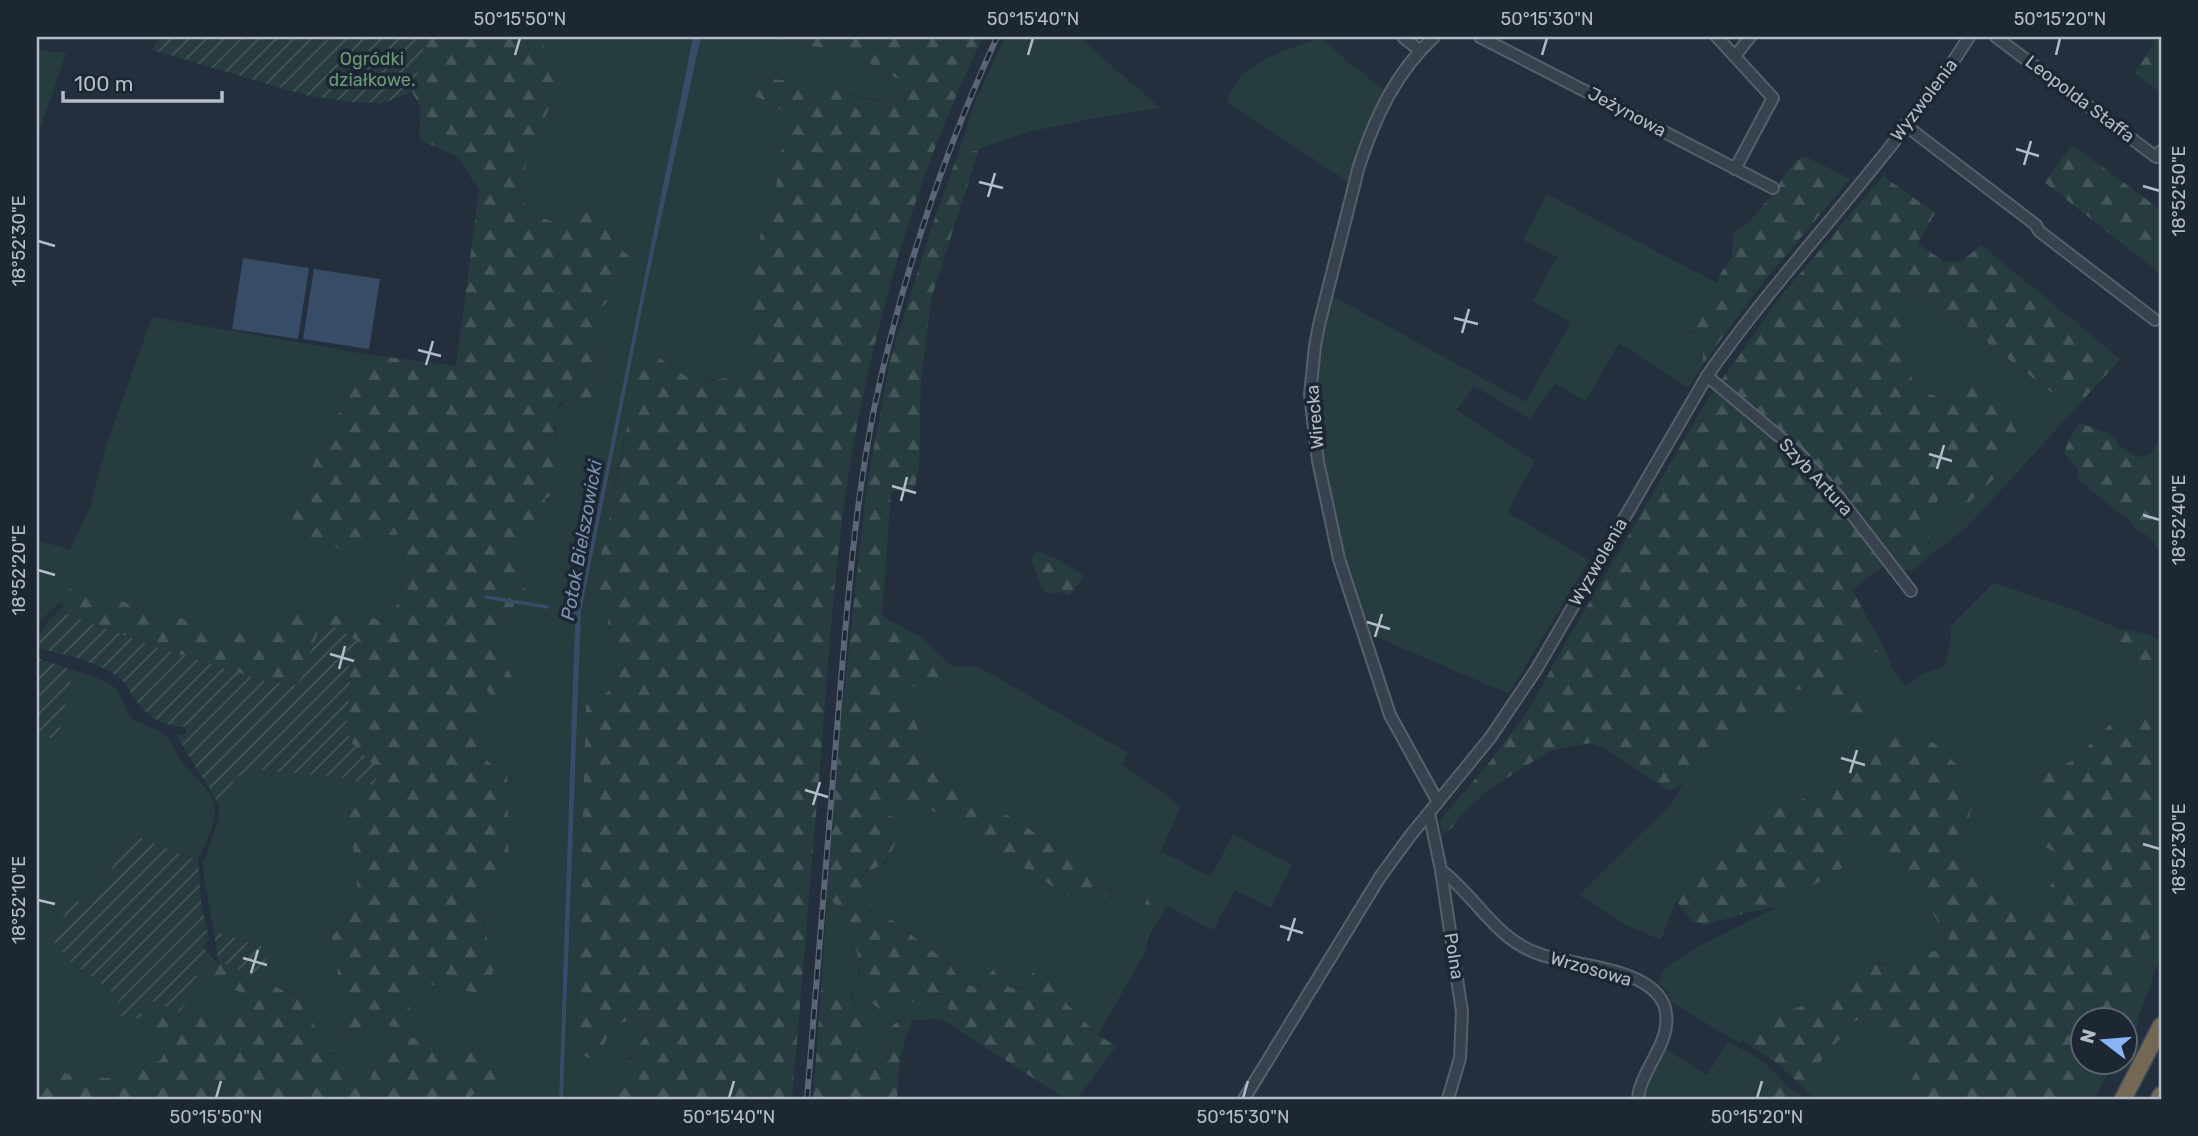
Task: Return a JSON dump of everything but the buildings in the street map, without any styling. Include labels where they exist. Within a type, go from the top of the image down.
[{"type":"highway","points":[[2123,1099],[2161,1026]]},
{"type":"street","points":[[1403,37],[1419,50]]},
{"type":"street","name":"Wirecka","points":[[1434,37],[1419,50],[1390,91],[1370,133],[1359,166],[1319,325],[1310,395],[1318,461],[1339,559],[1350,595],[1390,715],[1437,802]]},
{"type":"street","name":"Jeżynowa","points":[[1480,37],[1504,47],[1773,188]]},
{"type":"street","points":[[1717,37],[1773,98],[1735,169]]},
{"type":"street","points":[[1735,56],[1749,37]]},
{"type":"street","name":"Wyzwolenia","points":[[1244,1099],[1380,877],[1490,738],[1530,680],[1707,376],[1740,330],[1905,125],[1969,37]]},
{"type":"street","name":"Leopolda Staffa","points":[[1997,37],[2156,157],[2161,151]]},
{"type":"street","points":[[1905,125],[2155,320]]},
{"type":"street","name":"Szyb Artura","points":[[1707,376],[1799,453],[1838,496],[1911,591]]},
{"type":"street","name":"Polna","points":[[1429,813],[1441,870],[1462,1012],[1460,1058],[1448,1099]]},
{"type":"street","name":"Wrzosowa","points":[[1441,870],[1487,919],[1519,944],[1541,955],[1607,969],[1652,988],[1660,997],[1666,1010],[1665,1028],[1638,1099]]},
{"type":"green space","name":"Ogródki działkowe.","points":[[158,37],[427,37],[412,92],[383,103],[350,102],[305,95],[153,50]]},
{"type":"green space","points":[[427,37],[529,37],[541,43],[556,61],[558,86],[527,161],[517,196],[535,216],[561,224],[587,212],[608,226],[615,245],[629,256],[617,269],[613,298],[596,311],[597,371],[588,407],[571,395],[559,404],[554,428],[563,455],[557,492],[545,499],[545,512],[506,549],[526,591],[499,624],[506,637],[495,648],[517,686],[516,695],[504,706],[498,706],[486,689],[477,695],[484,711],[476,720],[477,729],[488,732],[492,740],[481,754],[492,765],[495,777],[507,772],[509,871],[489,888],[479,903],[494,969],[487,987],[478,993],[421,983],[410,985],[408,1004],[416,1023],[403,1029],[375,1023],[338,1035],[333,1028],[347,999],[337,988],[338,965],[332,937],[358,900],[356,863],[349,828],[348,792],[358,781],[375,785],[350,741],[347,720],[349,657],[359,642],[318,633],[299,685],[265,681],[153,646],[66,614],[61,601],[65,591],[78,586],[114,597],[152,616],[181,618],[198,625],[258,631],[282,628],[298,612],[330,605],[385,622],[399,602],[403,552],[401,534],[366,538],[344,553],[332,544],[313,546],[290,516],[326,437],[371,355],[456,366],[479,190],[459,158],[419,139],[421,108],[412,92]]},
{"type":"green space","points":[[529,37],[693,37],[575,622],[559,1099],[468,1099],[499,1077],[478,1049],[463,1038],[457,1050],[440,1054],[422,1038],[367,1049],[377,1057],[370,1079],[355,1075],[345,1056],[325,1050],[320,1044],[304,1003],[260,979],[269,949],[214,931],[203,864],[219,818],[219,806],[236,777],[259,770],[358,781],[348,793],[349,828],[356,863],[358,900],[332,937],[338,965],[337,988],[347,999],[339,1035],[375,1023],[403,1029],[415,1022],[408,1004],[410,985],[421,983],[478,993],[486,928],[479,903],[489,888],[509,871],[506,773],[495,777],[481,754],[476,720],[477,695],[486,689],[517,686],[495,648],[499,625],[526,591],[506,549],[544,512],[545,499],[563,455],[555,422],[559,408],[571,395],[588,406],[597,371],[596,310],[613,298],[616,270],[614,245],[608,226],[561,224],[535,216],[517,196],[527,161],[558,86],[541,43]]},
{"type":"green space","points":[[701,37],[774,37],[853,54],[909,85],[904,106],[811,85],[755,77],[754,96],[770,102],[792,120],[779,157],[776,190],[761,231],[756,264],[746,297],[757,333],[742,375],[692,382],[660,358],[623,443],[596,574],[608,621],[612,661],[618,681],[602,698],[586,705],[576,1051],[597,1059],[612,1029],[638,1014],[655,1020],[616,1082],[610,1099],[563,1099],[581,612],[650,270]]},
{"type":"green space","points":[[774,37],[983,37],[940,136],[904,237],[875,342],[853,447],[833,601],[792,1099],[610,1099],[616,1082],[655,1021],[638,1014],[612,1029],[597,1059],[588,1058],[576,1051],[586,705],[602,698],[617,681],[608,621],[596,574],[639,367],[660,358],[692,381],[742,375],[757,333],[746,297],[756,264],[761,231],[776,190],[779,157],[792,120],[770,102],[754,96],[755,77],[808,83],[904,106],[909,85],[853,54]]},
{"type":"green space","points":[[1005,37],[1082,37],[1081,39],[1160,108],[1028,132],[957,157],[977,97]]},
{"type":"green space","points":[[2142,37],[2161,37],[2161,93],[2135,73],[2155,42]]},
{"type":"green space","points":[[1320,38],[1383,90],[1365,133],[1350,183],[1227,102],[1233,88],[1252,67],[1278,53]]},
{"type":"green space","points":[[37,50],[66,53],[37,138]]},
{"type":"green space","points":[[2072,145],[2161,210],[2161,274],[2044,182]]},
{"type":"green space","points":[[979,149],[932,296],[921,378],[919,467],[914,491],[891,491],[882,616],[922,638],[953,667],[968,667],[962,687],[936,683],[924,689],[908,685],[912,712],[922,737],[915,757],[1113,882],[1093,912],[924,805],[886,799],[883,808],[888,815],[902,820],[900,828],[887,859],[874,869],[866,870],[862,886],[868,902],[950,964],[964,983],[979,987],[996,966],[1008,972],[1008,987],[1021,989],[1033,972],[1049,976],[1063,989],[1067,1004],[1098,1035],[1116,1046],[1080,1095],[1073,1099],[1066,1099],[941,1019],[950,1014],[945,994],[937,993],[929,999],[915,1000],[908,1006],[881,1010],[863,997],[857,951],[843,931],[834,902],[827,899],[840,730],[867,483],[891,357],[931,229],[957,157]]},
{"type":"green space","points":[[1804,156],[1850,179],[1764,281],[1703,364],[1703,338],[1684,328],[1698,296],[1711,296],[1732,257],[1733,233],[1754,215],[1790,168]]},
{"type":"green space","points":[[1883,176],[1935,213],[1918,244],[1945,262],[1962,261],[1981,245],[2120,359],[2074,410],[1908,281],[1903,324],[1904,357],[1915,387],[1951,403],[1971,385],[2023,431],[1989,461],[1998,475],[1964,507],[1940,490],[1930,528],[1927,558],[1915,569],[1903,571],[1895,560],[1852,590],[1884,648],[1847,667],[1851,685],[1866,693],[1866,717],[1827,706],[1816,686],[1788,692],[1786,716],[1767,728],[1759,703],[1741,717],[1732,744],[1700,756],[1682,783],[1670,791],[1591,743],[1550,751],[1492,787],[1462,814],[1451,829],[1442,833],[1442,818],[1493,758],[1533,703],[1708,399],[1781,296]]},
{"type":"green space","points":[[1547,194],[1717,283],[1711,296],[1684,328],[1704,338],[1703,364],[1688,388],[1619,343],[1586,401],[1555,384],[1530,419],[1474,386],[1457,410],[1535,461],[1507,512],[1589,560],[1509,694],[1367,633],[1339,535],[1314,394],[1322,331],[1331,295],[1526,402],[1571,322],[1533,301],[1557,257],[1523,240]]},
{"type":"green space","points":[[1907,281],[2074,410],[1967,527],[1927,558],[1930,528],[1940,489],[1965,506],[1989,461],[2000,449],[1951,403],[1915,387],[1904,357],[1903,324]]},
{"type":"green space","points":[[152,317],[371,355],[326,437],[366,538],[401,534],[403,552],[399,602],[385,622],[330,605],[298,612],[282,628],[258,631],[198,625],[181,618],[152,616],[114,597],[65,591],[61,601],[37,624],[37,540],[70,550],[90,508],[107,443]]},
{"type":"green space","points":[[2080,423],[2108,433],[2116,439],[2118,445],[2136,456],[2143,457],[2151,453],[2161,437],[2161,551],[2152,540],[2077,479],[2078,468],[2066,457],[2065,452]]},
{"type":"green space","points":[[1037,551],[1060,560],[1084,576],[1069,596],[1063,592],[1049,594],[1041,587],[1031,559]]},
{"type":"green space","points":[[1994,583],[2118,628],[2109,633],[2126,649],[2156,688],[2153,698],[2141,702],[2132,713],[2112,722],[2075,759],[2037,778],[2046,848],[2061,855],[2044,904],[2012,909],[2006,897],[1982,893],[1961,856],[1966,847],[1967,826],[1974,800],[1924,745],[1908,741],[1892,732],[1795,804],[1775,805],[1676,901],[1661,940],[1626,925],[1579,895],[1665,810],[1678,795],[1682,783],[1700,756],[1732,744],[1741,717],[1759,703],[1768,727],[1788,692],[1816,686],[1851,685],[1847,667],[1884,648],[1894,671],[1906,686],[1922,674],[1944,667],[1951,626]]},
{"type":"green space","points":[[63,607],[66,614],[153,646],[265,681],[298,685],[318,633],[329,624],[359,642],[349,657],[347,720],[350,741],[377,768],[375,785],[337,777],[259,770],[236,777],[219,806],[177,735],[186,735],[186,727],[164,723],[152,717],[141,707],[124,682],[105,669],[38,648],[37,638]]},
{"type":"green space","points":[[2118,628],[2161,640],[2161,905],[2131,993],[2121,1006],[2068,1006],[2068,1076],[2083,1076],[2070,1099],[1902,1099],[1926,1051],[1867,1026],[1859,1019],[1848,1025],[1844,1035],[1828,1051],[1803,1087],[1774,1061],[1743,1041],[1772,1019],[1831,995],[1830,983],[1853,969],[1874,963],[1894,966],[1899,959],[1945,949],[1949,938],[1910,879],[1867,836],[1859,833],[1846,852],[1842,868],[1777,907],[1706,925],[1692,921],[1676,901],[1753,809],[1795,804],[1892,732],[1917,744],[1933,742],[1958,766],[1974,800],[1967,826],[1966,847],[1961,856],[1982,893],[2007,897],[2012,909],[2044,904],[2061,855],[2040,845],[2043,820],[2037,778],[2075,759],[2112,722],[2132,713],[2141,702],[2153,698],[2156,688],[2126,649],[2109,633]]},
{"type":"green space","points":[[37,658],[73,670],[57,742],[37,730]]},
{"type":"green space","points":[[977,666],[1128,753],[1122,765],[1181,806],[1161,851],[1211,877],[1233,834],[1292,865],[1271,908],[1235,890],[1213,930],[1167,906],[1163,910],[1162,903],[1155,895],[1149,895],[1143,908],[1154,916],[1146,951],[1098,1035],[1067,1004],[1062,989],[1008,987],[989,976],[978,987],[964,983],[950,964],[868,902],[864,893],[863,876],[871,869],[886,863],[902,820],[888,815],[883,808],[885,799],[924,805],[1093,912],[1112,888],[1113,882],[914,757],[922,737],[912,711],[908,684],[924,689],[936,683],[961,687],[968,667]]},
{"type":"green space","points":[[73,670],[113,686],[132,718],[165,735],[182,762],[211,796],[215,816],[198,861],[130,834],[90,907],[70,961],[119,997],[117,1015],[146,999],[180,1012],[202,979],[222,988],[240,991],[238,1003],[220,1013],[160,1016],[165,1049],[162,1060],[109,1078],[74,1076],[37,1064],[37,730],[57,741]]},
{"type":"green space","points":[[1859,833],[1867,836],[1910,879],[1949,938],[1945,949],[1900,959],[1894,966],[1878,962],[1832,994],[1772,1021],[1740,1044],[1671,1002],[1666,990],[1658,982],[1666,967],[1703,944],[1777,907],[1842,868],[1846,852]]},
{"type":"green space","points":[[131,834],[198,861],[201,902],[209,939],[203,947],[213,959],[195,975],[202,979],[180,1012],[146,999],[140,1019],[116,1015],[119,997],[70,961],[51,938],[74,899],[90,907]]},
{"type":"green space","points":[[1162,887],[1171,890],[1162,903],[1165,909],[1147,939],[1149,930],[1145,920],[1153,916],[1143,908],[1149,894],[1155,895]]},
{"type":"green space","points":[[827,899],[834,902],[843,931],[857,951],[859,977],[912,999],[922,1000],[945,994],[950,1014],[941,1019],[913,1020],[912,1016],[898,1022],[887,1033],[894,1044],[879,1065],[870,1068],[863,1042],[865,1029],[855,1012],[853,993],[839,978],[821,990]]},
{"type":"green space","points":[[2161,905],[2161,956],[2138,1021],[2138,1006],[2106,1006]]},
{"type":"green space","points":[[214,931],[270,949],[260,979],[218,961]]},
{"type":"green space","points":[[213,959],[303,1000],[313,1020],[318,1042],[329,1054],[345,1056],[355,1075],[370,1079],[377,1057],[366,1049],[403,1037],[422,1038],[440,1054],[457,1050],[463,1038],[470,1033],[481,1037],[478,1049],[489,1057],[499,1077],[467,1099],[37,1099],[37,1064],[74,1076],[109,1078],[161,1060],[165,1049],[146,1032],[160,1016],[211,1015],[238,1003],[239,991],[222,988],[194,975]]},
{"type":"green space","points":[[839,977],[848,980],[855,1012],[865,1029],[863,1042],[870,1067],[880,1065],[894,1045],[886,1033],[894,1024],[911,1015],[912,1020],[900,1056],[897,1099],[813,1099],[821,990]]},
{"type":"green space","points":[[1859,1019],[1867,1026],[1926,1051],[1902,1099],[1814,1099],[1803,1087],[1828,1051],[1844,1035],[1848,1025]]},
{"type":"green space","points":[[1728,1042],[1753,1055],[1775,1072],[1773,1077],[1776,1087],[1760,1089],[1752,1099],[1642,1099],[1645,1086],[1664,1048],[1707,1075]]},
{"type":"green space","points":[[1775,1072],[1785,1084],[1806,1099],[1752,1099],[1760,1089],[1776,1087],[1773,1077]]},
{"type":"green space","points":[[2083,1076],[2107,1076],[2094,1099],[2070,1099]]},
{"type":"water","points":[[693,37],[701,37],[650,270],[581,612],[563,1099],[559,1099],[575,622]]},
{"type":"water","points":[[243,258],[309,268],[298,339],[232,329]]},
{"type":"water","points":[[314,269],[380,279],[369,349],[303,339]]},
{"type":"waterway","points":[[486,597],[547,607]]},
{"type":"waterway","name":"Potok Bielszowicki","points":[[560,609],[579,613]]},
{"type":"railway","points":[[807,1099],[847,609],[855,529],[874,409],[897,313],[925,220],[958,128],[997,37]]}]
